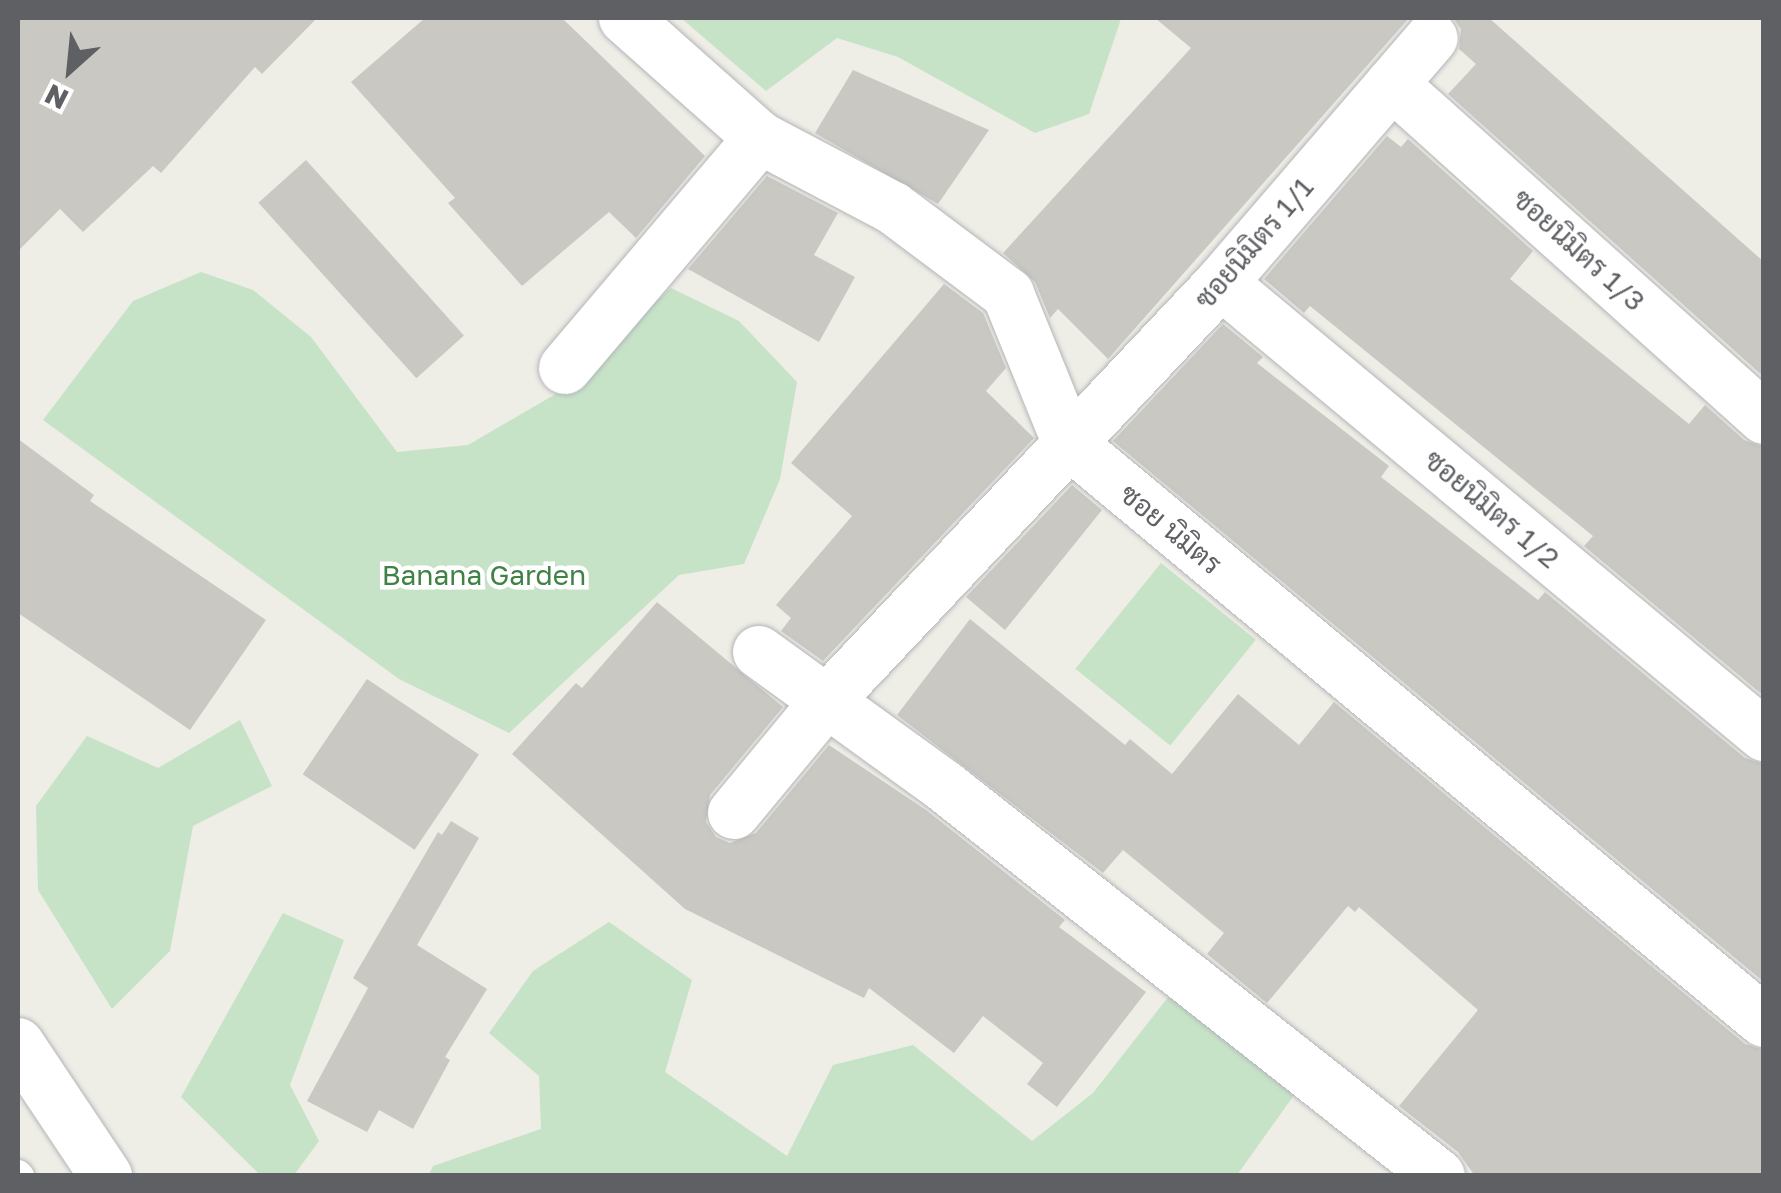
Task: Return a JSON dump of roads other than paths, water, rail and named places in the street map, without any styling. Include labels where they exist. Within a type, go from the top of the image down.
[{"type":"street","name":"ซอย นิมิตร","points":[[624,18],[760,138],[893,208],[1008,294],[1068,442],[1764,1021]]},
{"type":"street","name":"ซอยนิมิตร 1/1","points":[[734,813],[825,704],[1221,283],[1432,38]]},
{"type":"street","name":"ซอยนิมิตร 1/3","points":[[1392,84],[1764,418]]},
{"type":"street","points":[[564,368],[760,138]]},
{"type":"street","name":"ซอยนิมิตร 1/2","points":[[1221,283],[1764,735]]},
{"type":"street","points":[[759,652],[825,704],[944,786],[1439,1176]]},
{"type":"street","points":[[18,1044],[106,1176]]},
{"type":"park label","name":"Banana Garden","points":[[484,575]]}]
